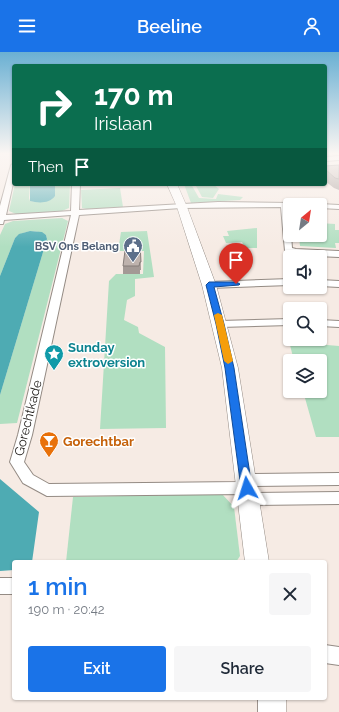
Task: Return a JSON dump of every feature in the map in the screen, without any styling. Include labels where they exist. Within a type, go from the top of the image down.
[{"type":"street","points":[[9,185],[1,219],[182,207],[258,204],[283,205]]},
{"type":"street","name":"Gorechtkade","points":[[76,186],[75,214],[17,462],[28,479],[47,490],[247,489]]},
{"type":"street","points":[[173,186],[182,207],[209,285],[230,368],[257,560]]},
{"type":"street","points":[[327,206],[339,207]]},
{"type":"street","points":[[288,242],[288,249],[294,252],[339,254]]},
{"type":"street","points":[[209,285],[283,282]]},
{"type":"street","points":[[327,283],[339,284]]},
{"type":"street","points":[[220,324],[283,322]]},
{"type":"street","points":[[327,323],[339,324]]},
{"type":"street","points":[[247,489],[339,479]]},
{"type":"street","points":[[247,489],[339,498]]},
{"type":"street","points":[[0,586],[12,586]]},
{"type":"street","points":[[327,654],[339,656]]},
{"type":"street","points":[[272,700],[272,712]]},
{"type":"green space","points":[[15,186],[30,186],[30,201],[40,202],[55,196],[55,186],[70,186],[69,208],[62,211],[16,214],[9,211]]},
{"type":"green space","points":[[185,186],[192,186],[199,198],[216,199],[218,194],[243,197],[240,200],[191,203]]},
{"type":"green space","points":[[196,186],[215,186],[219,189],[213,198],[202,197]]},
{"type":"green space","points":[[120,188],[123,207],[82,208],[81,190]]},
{"type":"green space","points":[[62,218],[68,221],[17,423],[0,424],[0,395],[47,239],[46,235],[34,231],[18,235],[15,238],[0,276],[0,235],[5,224],[13,221]]},
{"type":"green space","points":[[327,223],[335,224],[335,230],[339,230],[339,243],[335,243],[336,248],[300,246],[300,242],[327,242]]},
{"type":"green space","points":[[257,228],[257,248],[245,248],[242,242],[226,243],[223,236],[229,236],[227,231]]},
{"type":"green space","points":[[147,231],[154,277],[135,279],[135,296],[127,300],[124,320],[138,327],[139,333],[165,347],[166,428],[100,429],[109,281],[116,274],[143,274],[144,251],[118,251],[121,232]]},
{"type":"green space","points":[[290,346],[339,346],[339,437],[316,437],[305,398],[327,398],[327,354],[292,354]]},
{"type":"green space","points":[[222,494],[234,507],[240,556],[237,560],[66,560],[73,497]]},
{"type":"water","points":[[30,186],[55,186],[55,196],[53,199],[47,202],[30,201]]},
{"type":"water","points":[[30,231],[42,232],[46,235],[47,239],[0,395],[0,276],[15,238],[19,234]]},
{"type":"water","points":[[0,479],[39,512],[32,560],[12,560],[12,570],[0,571]]},
{"type":"building","points":[[126,243],[140,243],[141,262],[139,266],[123,266]]},
{"type":"slow traffic","points":[[218,315],[228,361]]},
{"type":"place","name":"BSV Ons Belang","points":[[133,263]]},
{"type":"place","name":"Sunday extroversion","points":[[54,371]]},
{"type":"place","name":"Gorechtbar","points":[[49,458]]},
{"type":"route","points":[[236,284],[209,285],[230,368],[247,488]]}]
